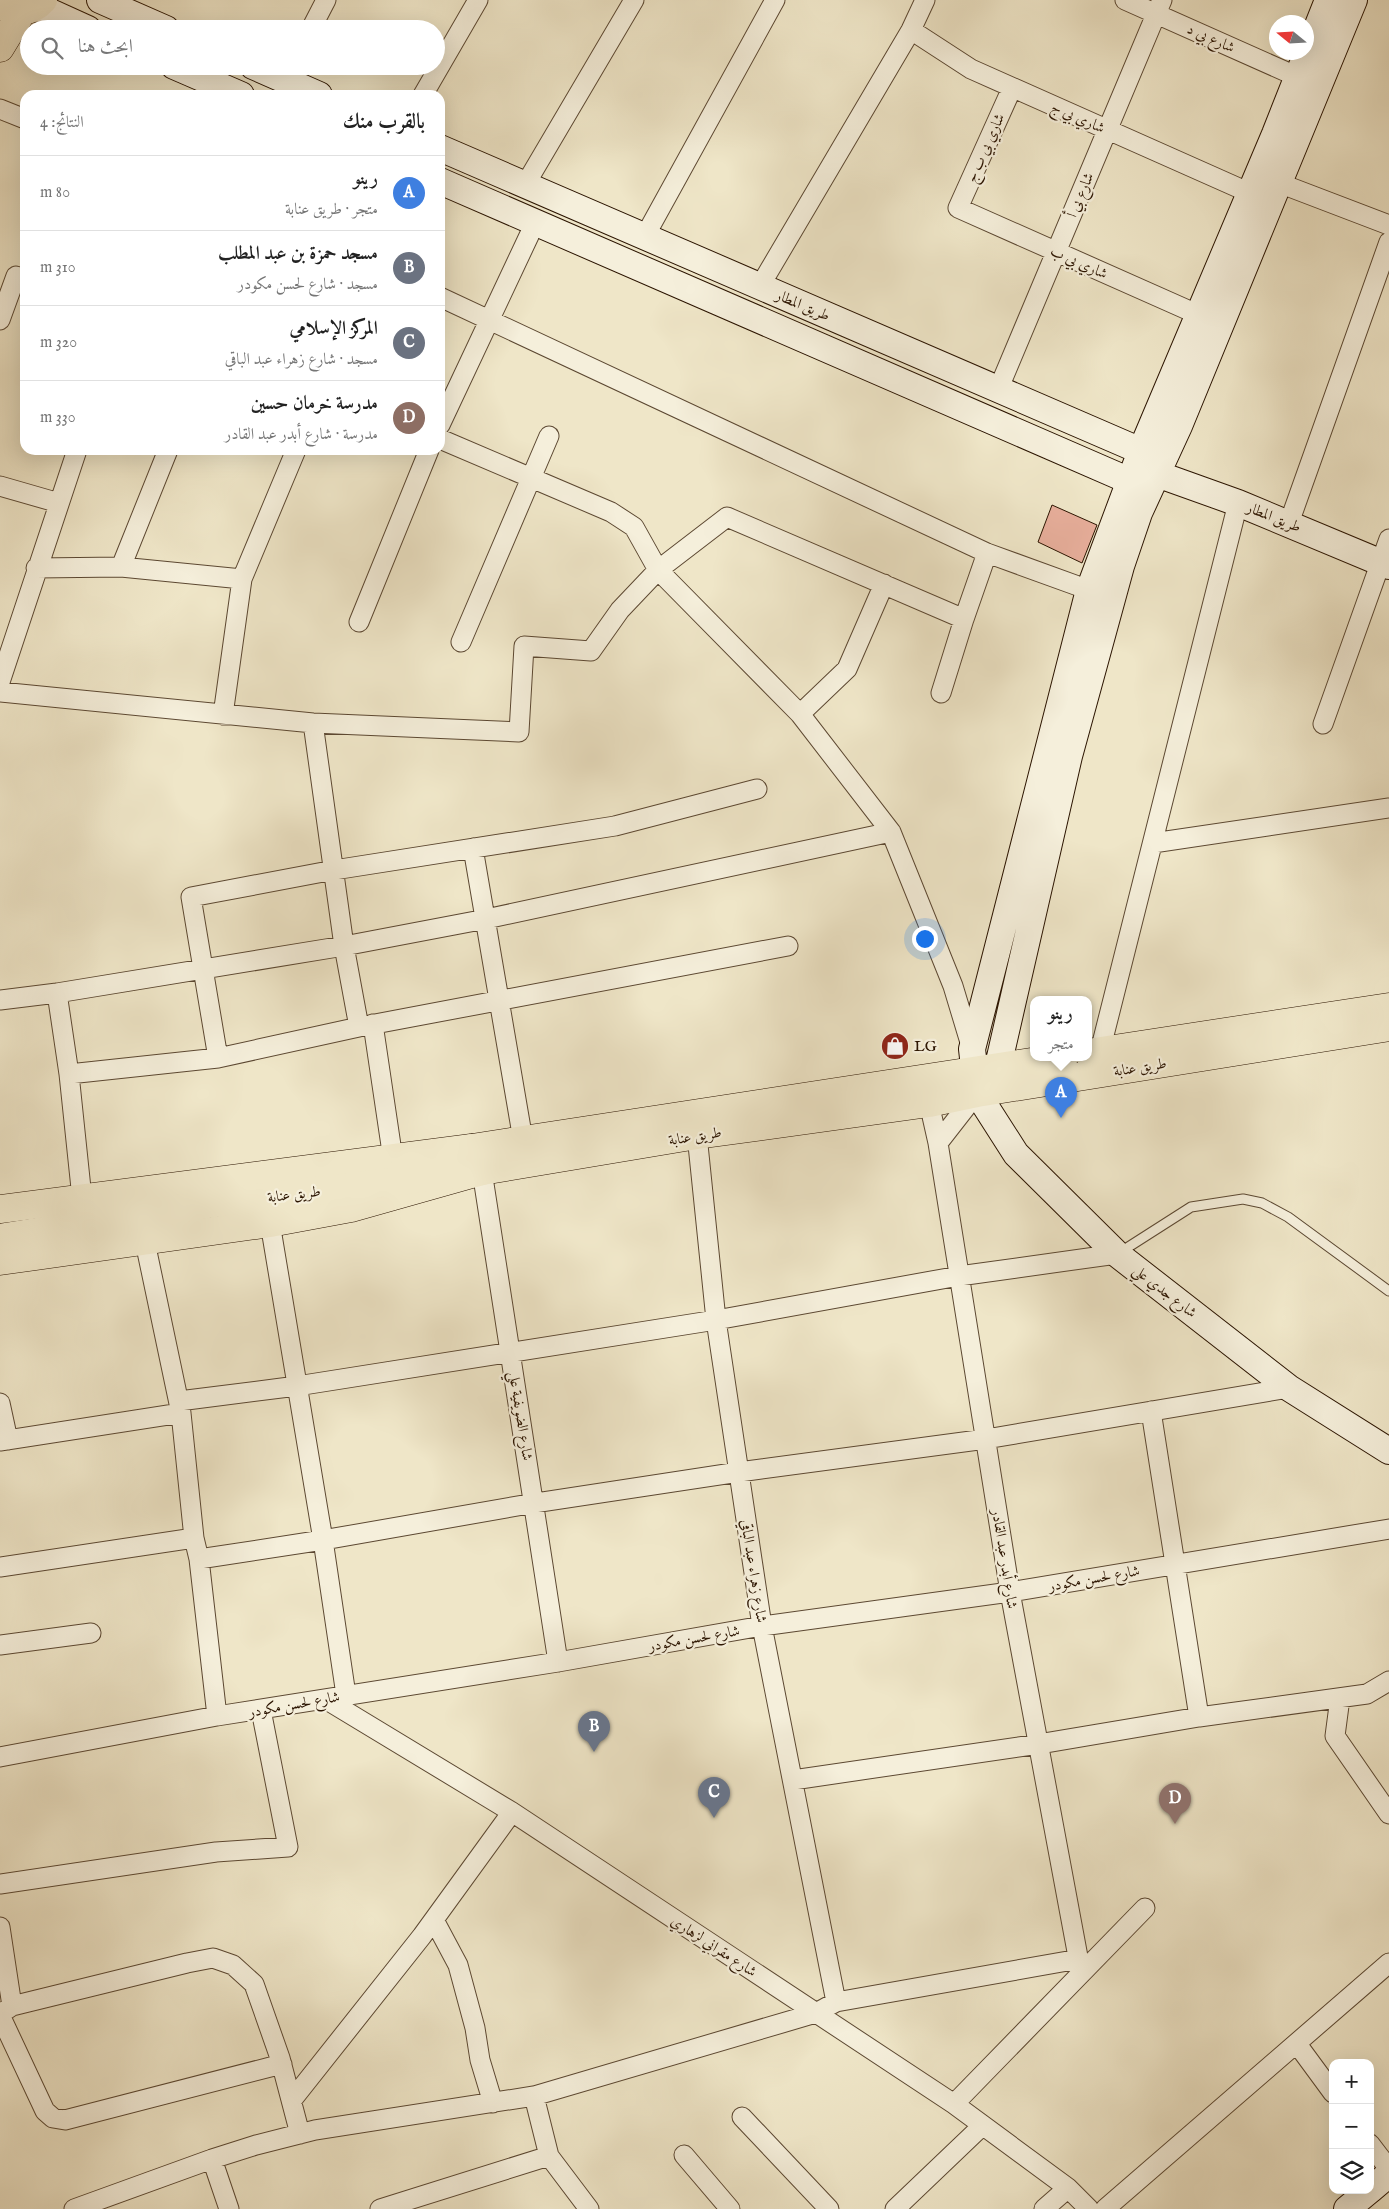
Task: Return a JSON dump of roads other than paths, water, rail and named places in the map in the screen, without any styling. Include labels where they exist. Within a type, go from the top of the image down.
[{"type":"main road","points":[[0,48],[24,6]]},
{"type":"main road","name":"طريق عنابة","points":[[1094,1052],[1389,1007]]},
{"type":"main road","name":"طريق عنابة","points":[[1092,1057],[1389,1027]]},
{"type":"main road","name":"طريق عنابة","points":[[0,1224],[412,1162],[477,1160],[523,1140],[1036,1061]]},
{"type":"main road","name":"طريق عنابة","points":[[0,1238],[477,1160],[697,1135],[929,1103],[980,1069],[1058,1061]]},
{"type":"main road","points":[[0,1209],[392,1158],[477,1160]]},
{"type":"main road","points":[[0,1261],[145,1242],[270,1223],[351,1208],[477,1160]]},
{"type":"street","points":[[100,0],[146,20]]},
{"type":"street","points":[[316,20],[326,0]]},
{"type":"street","points":[[445,56],[478,0]]},
{"type":"street","points":[[525,185],[634,0]]},
{"type":"street","points":[[645,236],[775,0]]},
{"type":"street","points":[[760,286],[911,30],[925,0]]},
{"type":"street","name":"شارع بي د","points":[[1125,0],[1159,7],[1298,77]]},
{"type":"street","points":[[980,1069],[1089,590],[1141,451],[1250,194],[1328,0]]},
{"type":"street","points":[[938,1143],[980,1069],[1069,756],[1104,625],[1140,513],[1354,0]]},
{"type":"street","points":[[24,6],[46,10],[68,20]]},
{"type":"street","name":"شارع بي أ","points":[[998,390],[1159,7]]},
{"type":"street","name":"شاري بي ج","points":[[911,30],[971,69],[1250,194]]},
{"type":"street","points":[[189,75],[213,89]]},
{"type":"street","points":[[290,75],[312,90]]},
{"type":"street","points":[[425,90],[434,75]]},
{"type":"street","name":"شاري بي ب ج","points":[[958,208],[1012,88]]},
{"type":"street","points":[[0,109],[20,117]]},
{"type":"street","name":"طريق المطار","points":[[445,150],[1141,451]]},
{"type":"street","points":[[1279,183],[1389,225]]},
{"type":"street","name":"طريق المطار","points":[[445,184],[1130,481]]},
{"type":"street","name":"شاري بي ب","points":[[958,208],[1199,315]]},
{"type":"street","points":[[445,414],[536,223]]},
{"type":"street","points":[[1289,523],[1389,242]]},
{"type":"street","points":[[0,320],[14,276]]},
{"type":"street","points":[[445,299],[987,553],[1089,590]]},
{"type":"street","points":[[460,642],[549,436]]},
{"type":"street","points":[[445,440],[611,512],[634,527],[658,570],[800,714],[891,832],[953,986],[980,1069]]},
{"type":"street","points":[[1141,451],[1157,474]]},
{"type":"street","points":[[0,682],[36,568],[75,455]]},
{"type":"street","points":[[121,567],[166,455]]},
{"type":"street","points":[[223,715],[242,579],[294,455]]},
{"type":"street","points":[[359,622],[427,455]]},
{"type":"street","points":[[1130,481],[1157,474]]},
{"type":"street","name":"طريق المطار","points":[[1157,474],[1289,523],[1386,556]]},
{"type":"street","points":[[0,486],[59,503]]},
{"type":"street","points":[[1094,1052],[1153,843],[1238,503]]},
{"type":"street","points":[[0,692],[313,723],[519,732],[524,646],[591,651],[620,610],[658,570],[728,517],[964,618]]},
{"type":"street","points":[[942,693],[964,618],[987,553]]},
{"type":"street","points":[[1323,724],[1386,556]]},
{"type":"street","points":[[36,568],[121,567],[242,579]]},
{"type":"street","points":[[800,714],[847,669],[884,584]]},
{"type":"street","points":[[313,723],[344,946],[366,1025],[392,1158]]},
{"type":"street","points":[[218,1058],[191,897],[334,870],[615,826],[757,789]]},
{"type":"street","points":[[1153,843],[1389,808]]},
{"type":"street","points":[[0,1000],[57,993],[344,946],[486,919],[891,832]]},
{"type":"street","points":[[473,848],[523,1140]]},
{"type":"street","points":[[69,1074],[218,1058],[366,1025],[788,946]]},
{"type":"street","points":[[57,993],[69,1074],[82,1198]]},
{"type":"street","name":"شارع جدي علي","points":[[980,1069],[1016,1154],[1118,1254],[1289,1388],[1389,1451]]},
{"type":"street","name":"شارع أبدر عبد القادر","points":[[929,1103],[938,1143],[1010,1592],[1080,1966]]},
{"type":"street","name":"شارع زهراء عبد الباقي","points":[[697,1135],[716,1320],[762,1626],[836,2002]]},
{"type":"street","name":"شارع الضويفية علي","points":[[477,1160],[511,1352],[558,1662]]},
{"type":"street","points":[[270,1223],[323,1540],[346,1695]]},
{"type":"street","points":[[145,1242],[180,1407],[194,1538],[199,1559],[217,1716]]},
{"type":"street","points":[[0,1403],[4,1440],[297,1386],[716,1320],[960,1276],[1118,1254]]},
{"type":"street","points":[[199,1559],[323,1540],[535,1503],[739,1472],[986,1439],[1289,1388]]},
{"type":"street","points":[[1151,1411],[1199,1717]]},
{"type":"street","name":"شارع لحسن مكودر","points":[[0,1757],[217,1716],[558,1662],[762,1626],[1010,1592],[1389,1530]]},
{"type":"street","points":[[0,1567],[194,1538]]},
{"type":"street","points":[[0,1645],[91,1633]]},
{"type":"street","points":[[793,1780],[1039,1744],[1199,1717],[1367,1694],[1389,1681]]},
{"type":"street","points":[[1340,1698],[1335,1736],[1389,1814]]},
{"type":"street","name":"شارع مقراني لزهاري","points":[[327,1700],[512,1812],[954,2104],[1068,2188],[1089,2209]]},
{"type":"street","points":[[0,1884],[216,1852],[288,1847],[261,1710]]},
{"type":"street","points":[[292,2100],[434,1920],[512,1812]]},
{"type":"street","points":[[954,2104],[1080,1966],[1145,1908]]},
{"type":"street","points":[[434,1920],[458,1965],[475,2028],[480,2060],[494,2103]]},
{"type":"street","points":[[0,1927],[4,2012],[45,2111],[53,2118],[65,2120],[282,2064]]},
{"type":"street","points":[[4,2012],[213,1958],[233,1965],[254,1984],[282,2064],[300,2134]]},
{"type":"street","points":[[1105,2209],[1389,1963]]},
{"type":"street","points":[[74,2209],[212,2159],[300,2134],[315,2130],[534,2096],[816,2013],[836,2002],[1080,1966]]},
{"type":"street","points":[[1297,2044],[1329,2088]]},
{"type":"street","points":[[534,2096],[549,2156],[589,2209]]},
{"type":"street","points":[[742,2117],[829,2209]]},
{"type":"street","points":[[895,2209],[982,2126]]},
{"type":"street","points":[[1374,2149],[1389,2169]]},
{"type":"street","points":[[684,2155],[730,2209]]},
{"type":"street","points":[[380,2209],[549,2156]]},
{"type":"street","points":[[212,2159],[230,2209]]},
{"type":"street","points":[[1374,2187],[1389,2174]]},
{"type":"street","points":[[1044,2209],[1068,2188]]},
{"type":"street","points":[[1347,2209],[1365,2194]]},
{"type":"lane","points":[[1118,1254],[1190,1207],[1243,1199],[1262,1202],[1288,1218],[1389,1291]]},
{"type":"place","name":"LG","points":[[895,1046]]},
{"type":"place","name":"رينو","points":[[1061,1118]]},
{"type":"place","name":"مسجد حمزة بن عبد المطلب","points":[[594,1752]]},
{"type":"place","name":"المركز الإسلامي","points":[[714,1818]]},
{"type":"place","name":"مدرسة خرمان حسين","points":[[1175,1824]]}]
